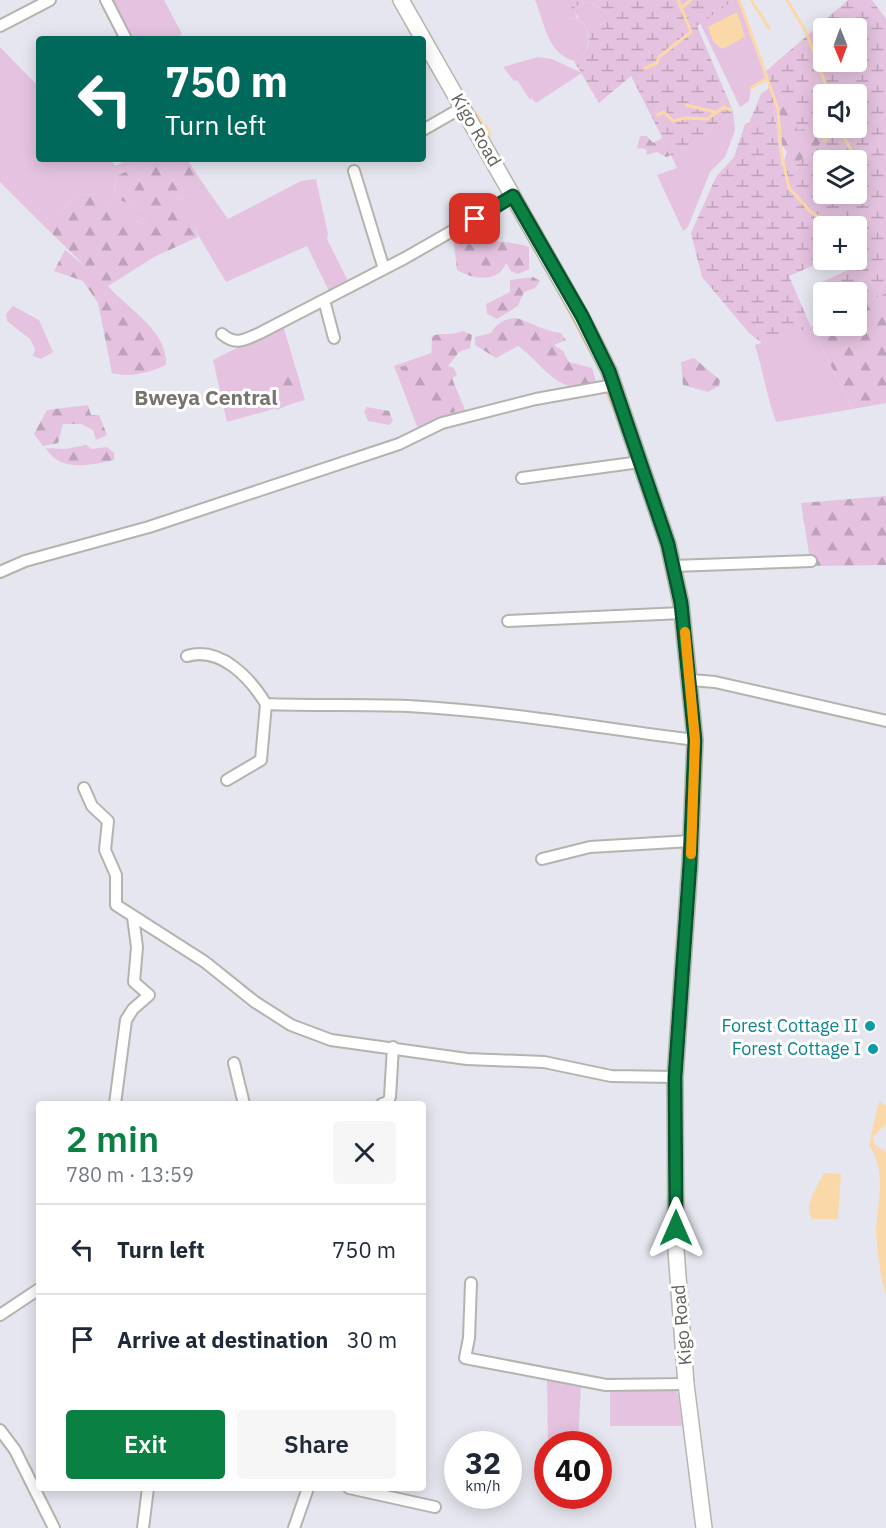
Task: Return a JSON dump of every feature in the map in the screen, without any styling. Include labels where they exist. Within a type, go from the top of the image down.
[{"type":"street","points":[[0,26],[50,0]]},
{"type":"street","points":[[106,0],[124,36]]},
{"type":"street","name":"Kigo Road","points":[[401,0],[422,36]]},
{"type":"street","name":"Kigo Road","points":[[426,43],[582,316],[614,386],[668,544],[682,613],[691,680],[695,740],[691,841],[675,1077],[676,1250],[686,1384],[704,1528]]},
{"type":"street","points":[[426,128],[463,107]]},
{"type":"street","points":[[354,171],[384,269]]},
{"type":"street","points":[[222,334],[231,341],[240,343],[384,269],[513,196]]},
{"type":"street","points":[[324,300],[334,338]]},
{"type":"street","points":[[0,572],[25,561],[149,527],[399,444],[442,423],[536,399],[614,386]]},
{"type":"street","points":[[522,478],[640,462]]},
{"type":"street","points":[[673,566],[811,561]]},
{"type":"street","points":[[508,621],[682,613]]},
{"type":"street","points":[[187,656],[203,654],[232,665],[241,671],[266,704],[261,760],[227,780]]},
{"type":"street","points":[[691,680],[714,682],[886,721]]},
{"type":"street","points":[[266,704],[409,706],[561,720],[610,730],[695,740]]},
{"type":"street","points":[[84,788],[92,806],[108,821],[105,850],[116,875],[115,903],[133,917],[205,962],[255,1002],[291,1024],[331,1040],[466,1059],[544,1062],[611,1076],[675,1077]]},
{"type":"street","points":[[542,860],[590,847],[691,841]]},
{"type":"street","points":[[115,1101],[126,1020],[133,1009],[148,995],[134,982],[137,947],[133,917]]},
{"type":"street","points":[[388,1101],[393,1047]]},
{"type":"street","points":[[234,1063],[243,1101]]},
{"type":"street","points":[[471,1283],[469,1338],[465,1358],[606,1385],[686,1384]]},
{"type":"street","points":[[0,1315],[36,1290]]},
{"type":"street","points":[[0,1431],[15,1450],[54,1528]]},
{"type":"street","points":[[143,1528],[148,1491]]},
{"type":"street","points":[[294,1528],[307,1491]]},
{"type":"street","points":[[363,1491],[435,1507]]},
{"type":"green space","points":[[111,0],[164,0],[182,34],[179,36],[129,36]]},
{"type":"green space","points":[[535,0],[569,0],[569,17],[583,24],[589,37],[586,51],[581,57],[574,61],[565,57],[552,45]]},
{"type":"green space","points":[[569,0],[734,0],[697,26],[733,111],[673,159],[631,76],[599,103],[574,61],[586,50],[589,43],[587,30],[577,19],[569,17]],"holes":[[[589,2],[605,11],[609,19],[603,24],[596,25],[589,23],[584,17],[577,18],[574,11],[575,6]]]},
{"type":"green space","points":[[734,0],[739,0],[767,78],[751,88],[749,101],[740,107],[700,23]]},
{"type":"green space","points":[[848,0],[872,0],[886,19],[886,293],[867,302],[867,282],[822,282],[848,270],[867,270],[867,216],[813,216],[813,266],[789,276],[811,327],[762,343],[749,333],[702,277],[691,233],[716,177],[734,157],[745,124],[749,123],[761,94],[769,88],[765,72],[813,30],[813,72],[867,72],[867,18],[827,18]]},
{"type":"green space","points":[[589,2],[605,11],[610,19],[600,25],[595,25],[577,16],[574,11],[575,5]]},
{"type":"green space","points":[[0,47],[36,84],[36,162],[112,162],[115,166],[124,162],[145,162],[115,177],[114,198],[133,205],[149,215],[143,224],[122,215],[99,195],[80,194],[63,210],[41,223],[0,182]]},
{"type":"green space","points":[[538,57],[552,59],[582,73],[536,103],[532,98],[530,100],[517,80],[514,81],[503,67]]},
{"type":"green space","points":[[785,99],[813,120],[813,138],[824,138],[824,141],[785,173],[782,167],[787,152],[779,141],[773,102]]},
{"type":"green space","points":[[733,111],[735,130],[725,157],[710,172],[688,227],[683,231],[657,175],[677,168],[673,159]]},
{"type":"green space","points":[[640,136],[647,136],[653,143],[666,136],[672,155],[666,157],[657,152],[647,155],[646,149],[637,148]]},
{"type":"green space","points":[[145,162],[189,162],[204,185],[198,194],[176,199],[181,217],[178,227],[194,228],[198,237],[154,257],[108,286],[154,331],[165,353],[166,365],[139,374],[112,373],[98,303],[83,281],[54,271],[65,250],[85,266],[41,223],[63,210],[80,194],[99,195],[122,215],[143,224],[149,215],[133,205],[114,198],[115,177]]},
{"type":"green space","points":[[316,179],[328,234],[327,239],[348,281],[329,291],[307,246],[226,282],[194,228],[178,227],[176,199],[198,194],[204,185],[228,219],[301,181]]},
{"type":"green space","points":[[452,228],[461,231],[471,245],[500,242],[529,247],[529,269],[518,274],[511,271],[506,263],[497,274],[484,278],[470,276],[457,270]]},
{"type":"green space","points":[[533,277],[540,281],[535,288],[524,292],[518,306],[497,319],[487,314],[486,304],[510,292],[510,280]]},
{"type":"green space","points":[[886,293],[886,403],[853,409],[816,336],[867,336],[867,302]]},
{"type":"green space","points":[[13,306],[39,320],[53,352],[41,359],[33,356],[35,349],[30,339],[7,321],[6,314]]},
{"type":"green space","points":[[516,318],[549,331],[561,333],[566,340],[554,345],[563,351],[569,362],[592,368],[596,381],[584,386],[573,387],[552,377],[518,346],[496,358],[475,345],[475,337],[491,333],[501,322]]},
{"type":"green space","points":[[283,325],[305,400],[227,422],[213,360]]},
{"type":"green space","points":[[811,327],[813,336],[816,336],[853,409],[776,422],[755,345]]},
{"type":"green space","points":[[463,331],[472,335],[470,348],[459,352],[448,366],[454,368],[457,375],[452,378],[461,403],[453,413],[435,407],[424,392],[411,396],[400,367],[412,364],[417,366],[413,372],[431,364],[432,336]]},
{"type":"green space","points":[[440,350],[466,412],[418,429],[394,366]]},
{"type":"green space","points":[[694,358],[720,380],[719,386],[708,392],[683,385],[681,362]]},
{"type":"green space","points":[[288,368],[299,377],[301,395],[293,403],[277,410],[266,390],[278,371]]},
{"type":"green space","points":[[88,405],[91,415],[99,415],[107,435],[96,440],[93,430],[81,424],[63,424],[58,443],[43,446],[34,434],[47,410]]},
{"type":"green space","points":[[367,407],[389,411],[393,421],[389,425],[368,421],[364,411]]},
{"type":"green space","points":[[86,445],[92,449],[107,447],[114,453],[114,460],[86,465],[67,464],[52,456],[46,448],[65,449]]},
{"type":"green space","points":[[886,496],[886,565],[811,566],[801,503]]},
{"type":"green space","points":[[547,1380],[581,1385],[579,1431],[548,1431]]},
{"type":"green space","points":[[610,1389],[675,1390],[678,1394],[682,1426],[610,1426]]},
{"type":"shaded area","points":[[737,12],[745,37],[722,49],[713,41],[708,27]]},
{"type":"shaded area","points":[[879,1101],[886,1106],[886,1124],[873,1137],[875,1145],[886,1152],[886,1294],[876,1235],[880,1195],[878,1165],[869,1145]]},
{"type":"shaded area","points":[[824,1173],[841,1174],[838,1219],[812,1219],[810,1214],[812,1196]]},
{"type":"waterway","points":[[645,68],[657,63],[659,57],[691,32],[678,0]]},
{"type":"waterway","points":[[682,7],[691,0]]},
{"type":"waterway","points":[[739,0],[767,78],[751,88]]},
{"type":"waterway","points":[[751,0],[769,28]]},
{"type":"waterway","points":[[787,0],[806,32],[826,84]]},
{"type":"waterway","points":[[397,8],[403,19]]},
{"type":"waterway","points":[[406,25],[413,36]]},
{"type":"waterway","points":[[767,78],[778,109],[781,152],[789,188],[817,216]]},
{"type":"waterway","points":[[686,105],[715,112]]},
{"type":"waterway","points":[[657,115],[664,112],[673,121],[685,118],[707,119],[724,107],[731,110]]},
{"type":"waterway","points":[[476,113],[482,122]]},
{"type":"waterway","points":[[486,126],[490,134]]},
{"type":"waterway","points":[[824,141],[828,138]]},
{"type":"waterway","points":[[844,138],[851,150]]},
{"type":"waterway","points":[[525,203],[542,232]]},
{"type":"waterway","points":[[544,236],[548,243]]},
{"type":"waterway","points":[[565,304],[591,353]]},
{"type":"waterway","points":[[597,332],[611,358]]},
{"type":"waterway","points":[[605,390],[614,410]]},
{"type":"slow traffic","points":[[685,632],[695,740],[691,854]]},
{"type":"place","name":"Forest Cottage II","points":[[870,1026]]},
{"type":"place","name":"Forest Cottage I","points":[[873,1049]]},
{"type":"district","name":"Bweya Central","points":[[206,398]]},
{"type":"route","points":[[475,219],[513,196],[582,316],[609,371],[668,544],[681,603],[691,680],[695,740],[690,863],[675,1077],[676,1228]]}]
